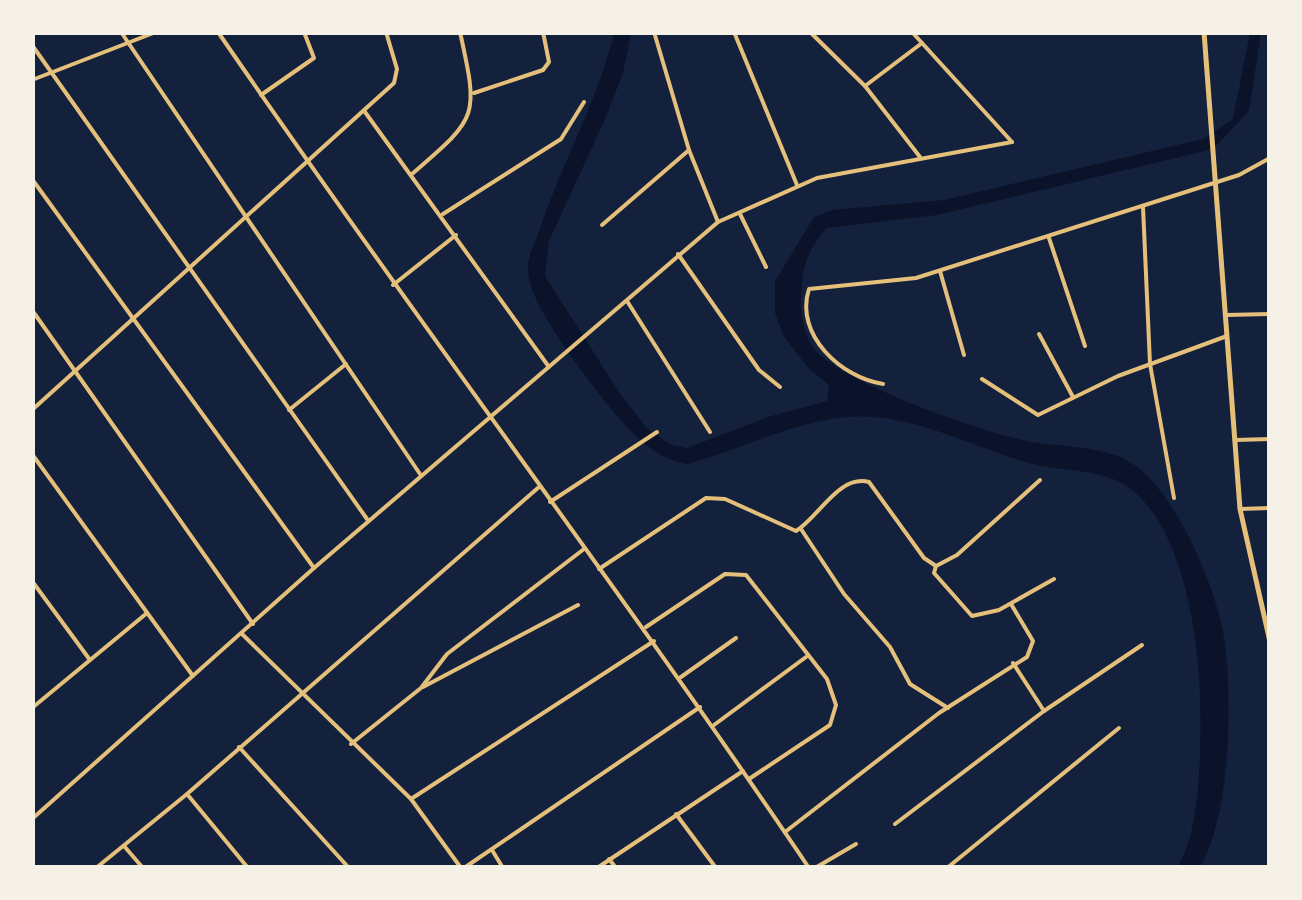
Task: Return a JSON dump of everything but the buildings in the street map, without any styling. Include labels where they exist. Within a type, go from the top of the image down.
[{"type":"main road","points":[[1204,32],[1240,509],[1270,642]]},
{"type":"street","points":[[121,32],[420,474]]},
{"type":"street","points":[[32,80],[156,32]]},
{"type":"street","points":[[218,32],[306,165],[486,417],[681,677],[812,868],[856,844]]},
{"type":"street","points":[[261,95],[314,58],[304,32]]},
{"type":"street","points":[[32,410],[365,112],[397,77],[386,32]]},
{"type":"street","points":[[412,174],[467,123],[474,93],[460,32]]},
{"type":"street","points":[[474,93],[544,70],[549,62],[543,32]]},
{"type":"street","points":[[654,32],[689,150],[718,222]]},
{"type":"street","points":[[734,32],[796,184]]},
{"type":"street","points":[[810,32],[865,86],[921,159]]},
{"type":"street","points":[[32,819],[420,474],[586,338],[718,222],[796,184],[1012,142],[912,32]]},
{"type":"street","points":[[865,86],[922,43]]},
{"type":"street","points":[[32,45],[368,521]]},
{"type":"street","points":[[443,214],[561,138],[584,102]]},
{"type":"street","points":[[365,112],[443,214],[549,366]]},
{"type":"street","points":[[602,225],[689,150]]},
{"type":"street","points":[[883,384],[860,379],[821,350],[807,309],[809,289],[916,278],[1239,175],[1270,158]]},
{"type":"street","points":[[32,179],[314,568]]},
{"type":"street","points":[[1143,207],[1150,364],[1174,498]]},
{"type":"street","points":[[740,214],[766,267]]},
{"type":"street","points":[[393,285],[456,234]]},
{"type":"street","points":[[1049,238],[1085,346]]},
{"type":"street","points":[[678,254],[759,370],[780,387]]},
{"type":"street","points":[[940,271],[962,337],[964,355]]},
{"type":"street","points":[[627,301],[710,432]]},
{"type":"street","points":[[32,310],[253,624]]},
{"type":"street","points":[[1226,315],[1270,314]]},
{"type":"street","points":[[1039,334],[1073,396]]},
{"type":"street","points":[[982,378],[1038,415],[1073,396],[1227,336]]},
{"type":"street","points":[[289,410],[346,364]]},
{"type":"street","points":[[550,502],[657,432]]},
{"type":"street","points":[[1235,440],[1270,439]]},
{"type":"street","points":[[32,454],[193,676]]},
{"type":"street","points":[[599,569],[706,498],[720,497],[792,530],[801,529],[844,485],[860,480],[869,482],[924,558],[936,566]]},
{"type":"street","points":[[1040,480],[956,555],[936,566],[934,573],[972,616],[1011,604],[1054,579]]},
{"type":"street","points":[[96,868],[187,794],[299,692],[539,487]]},
{"type":"street","points":[[1240,509],[1270,508]]},
{"type":"street","points":[[801,529],[844,594],[890,647],[910,684],[948,708]]},
{"type":"street","points":[[421,688],[447,654],[585,548]]},
{"type":"street","points":[[645,628],[726,574],[738,572],[746,575],[831,685],[834,716],[830,724],[749,779]]},
{"type":"street","points":[[32,581],[90,660]]},
{"type":"street","points":[[785,832],[948,708],[1026,657],[1034,644],[1011,604]]},
{"type":"street","points":[[351,744],[421,688],[578,605]]},
{"type":"street","points":[[32,708],[147,613]]},
{"type":"street","points":[[242,634],[411,799],[463,868],[701,706]]},
{"type":"street","points":[[681,677],[736,638]]},
{"type":"street","points":[[411,799],[654,642]]},
{"type":"street","points":[[895,824],[1044,712],[1142,646]]},
{"type":"street","points":[[714,725],[807,656]]},
{"type":"street","points":[[1013,663],[1044,712]]},
{"type":"street","points":[[947,868],[1119,728]]},
{"type":"street","points":[[239,747],[348,868]]},
{"type":"street","points":[[597,868],[743,770]]},
{"type":"street","points":[[187,794],[248,868]]},
{"type":"street","points":[[676,814],[716,868]]},
{"type":"street","points":[[124,846],[142,868]]},
{"type":"street","points":[[492,850],[503,868]]},
{"type":"street","points":[[609,859],[616,868]]},
{"type":"water","points":[[614,33],[631,33],[623,73],[549,241],[545,276],[646,427],[669,444],[687,448],[768,417],[827,401],[829,385],[809,369],[783,335],[775,313],[775,281],[814,217],[832,210],[944,200],[1203,139],[1233,119],[1250,33],[1261,33],[1249,111],[1217,145],[937,215],[827,228],[809,254],[802,292],[803,322],[813,347],[858,379],[983,429],[1032,442],[1118,456],[1145,474],[1161,492],[1202,566],[1219,616],[1227,662],[1229,723],[1224,787],[1200,867],[1177,867],[1196,809],[1200,760],[1195,637],[1180,570],[1168,539],[1152,511],[1132,490],[1098,474],[1032,464],[919,425],[872,417],[828,420],[688,464],[674,461],[650,448],[628,428],[568,352],[536,300],[528,265]]}]
